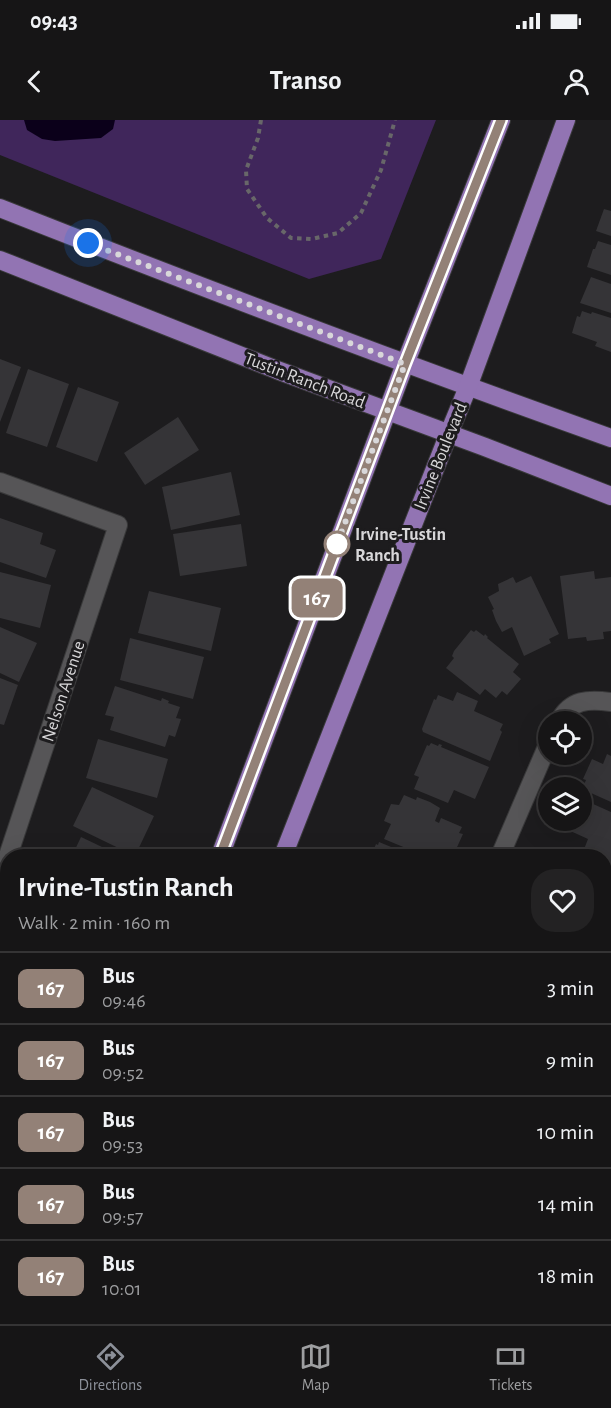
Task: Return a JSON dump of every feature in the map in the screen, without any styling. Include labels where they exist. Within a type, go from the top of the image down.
[{"type":"main road","points":[[223,849],[387,410],[501,120]]},
{"type":"main road","name":"Irvine Boulevard","points":[[286,849],[468,387],[566,120]]},
{"type":"main road","points":[[0,208],[176,278],[611,438]]},
{"type":"main road","name":"Tustin Ranch Road","points":[[0,260],[277,370],[611,496]]},
{"type":"street","name":"Nelson Avenue","points":[[0,482],[118,525],[10,849]]},
{"type":"street","points":[[566,711],[577,702],[594,700],[611,702]]},
{"type":"street","points":[[503,849],[539,765]]},
{"type":"path","points":[[261,120],[258,138],[246,171],[247,189],[267,218],[291,238],[312,239],[338,233],[361,213],[381,170],[395,120]]},
{"type":"shaded area","points":[[0,120],[436,120],[381,259],[309,279],[0,155]]},
{"type":"shaded area","points":[[24,120],[115,120],[113,129],[101,138],[55,141],[42,139],[27,130]]},
{"type":"building","points":[[604,209],[611,211],[611,236],[596,231]]},
{"type":"building","points":[[598,241],[611,245],[611,275],[587,267]]},
{"type":"building","points":[[591,277],[611,284],[611,313],[580,303]]},
{"type":"building","points":[[582,311],[611,318],[611,352],[595,346],[597,342],[572,333],[577,316],[580,317]]},
{"type":"building","points":[[0,359],[21,367],[0,422]]},
{"type":"building","points":[[28,369],[69,384],[47,447],[6,433]]},
{"type":"building","points":[[78,387],[119,402],[97,462],[56,447]]},
{"type":"building","points":[[178,417],[199,450],[145,485],[124,453]]},
{"type":"building","points":[[231,472],[240,515],[171,530],[162,487]]},
{"type":"building","points":[[0,518],[43,533],[40,544],[56,550],[46,578],[0,562]]},
{"type":"building","points":[[241,524],[247,566],[180,576],[173,534]]},
{"type":"building","points":[[594,571],[595,579],[611,577],[611,631],[603,632],[604,639],[587,641],[586,637],[568,639],[560,576]]},
{"type":"building","points":[[0,572],[51,585],[40,628],[0,618]]},
{"type":"building","points":[[531,576],[559,634],[549,639],[551,643],[524,656],[512,627],[502,632],[488,597],[499,591],[498,584],[513,577],[516,583]]},
{"type":"building","points":[[149,591],[221,608],[211,651],[138,633]]},
{"type":"building","points":[[0,627],[37,643],[19,682],[0,673]]},
{"type":"building","points":[[471,630],[474,632],[476,630],[484,636],[485,634],[519,664],[513,672],[521,679],[507,695],[502,691],[496,698],[485,689],[480,695],[446,668],[454,658],[452,656],[454,651]]},
{"type":"building","points":[[130,638],[204,657],[193,699],[120,680]]},
{"type":"building","points":[[0,678],[18,685],[4,725],[0,724]]},
{"type":"building","points":[[115,686],[161,701],[162,698],[180,707],[176,718],[181,719],[175,737],[169,735],[165,747],[110,730],[114,717],[105,715]]},
{"type":"building","points":[[457,692],[478,701],[474,711],[503,724],[490,761],[423,732],[422,729],[434,699],[436,700],[438,695],[453,701]]},
{"type":"building","points":[[98,739],[168,759],[157,798],[86,778]]},
{"type":"building","points":[[431,743],[442,745],[441,747],[489,767],[475,799],[454,790],[448,803],[414,789],[419,777],[414,775],[427,745]]},
{"type":"building","points":[[607,754],[611,756],[611,802],[592,793],[592,777],[584,777],[589,765],[592,765],[592,759],[603,764]]},
{"type":"building","points":[[92,787],[154,816],[138,849],[121,849],[73,826]]},
{"type":"building","points":[[404,795],[416,800],[417,797],[440,808],[435,821],[439,823],[441,818],[462,827],[459,833],[463,834],[456,849],[408,849],[384,839],[391,824],[384,821],[391,804],[399,805]]},
{"type":"building","points":[[592,803],[611,812],[611,849],[584,849],[588,839],[570,831],[592,831]]},
{"type":"building","points":[[81,837],[106,849],[75,849]]},
{"type":"building","points":[[379,842],[396,849],[374,849],[376,844],[378,845]]},
{"type":"bus line","name":"167","points":[[223,849],[405,364],[501,120]]},
{"type":"place","name":"Irvine-Tustin Ranch","points":[[337,544]]},
{"type":"route","points":[[88,243],[405,364],[337,544]]}]
